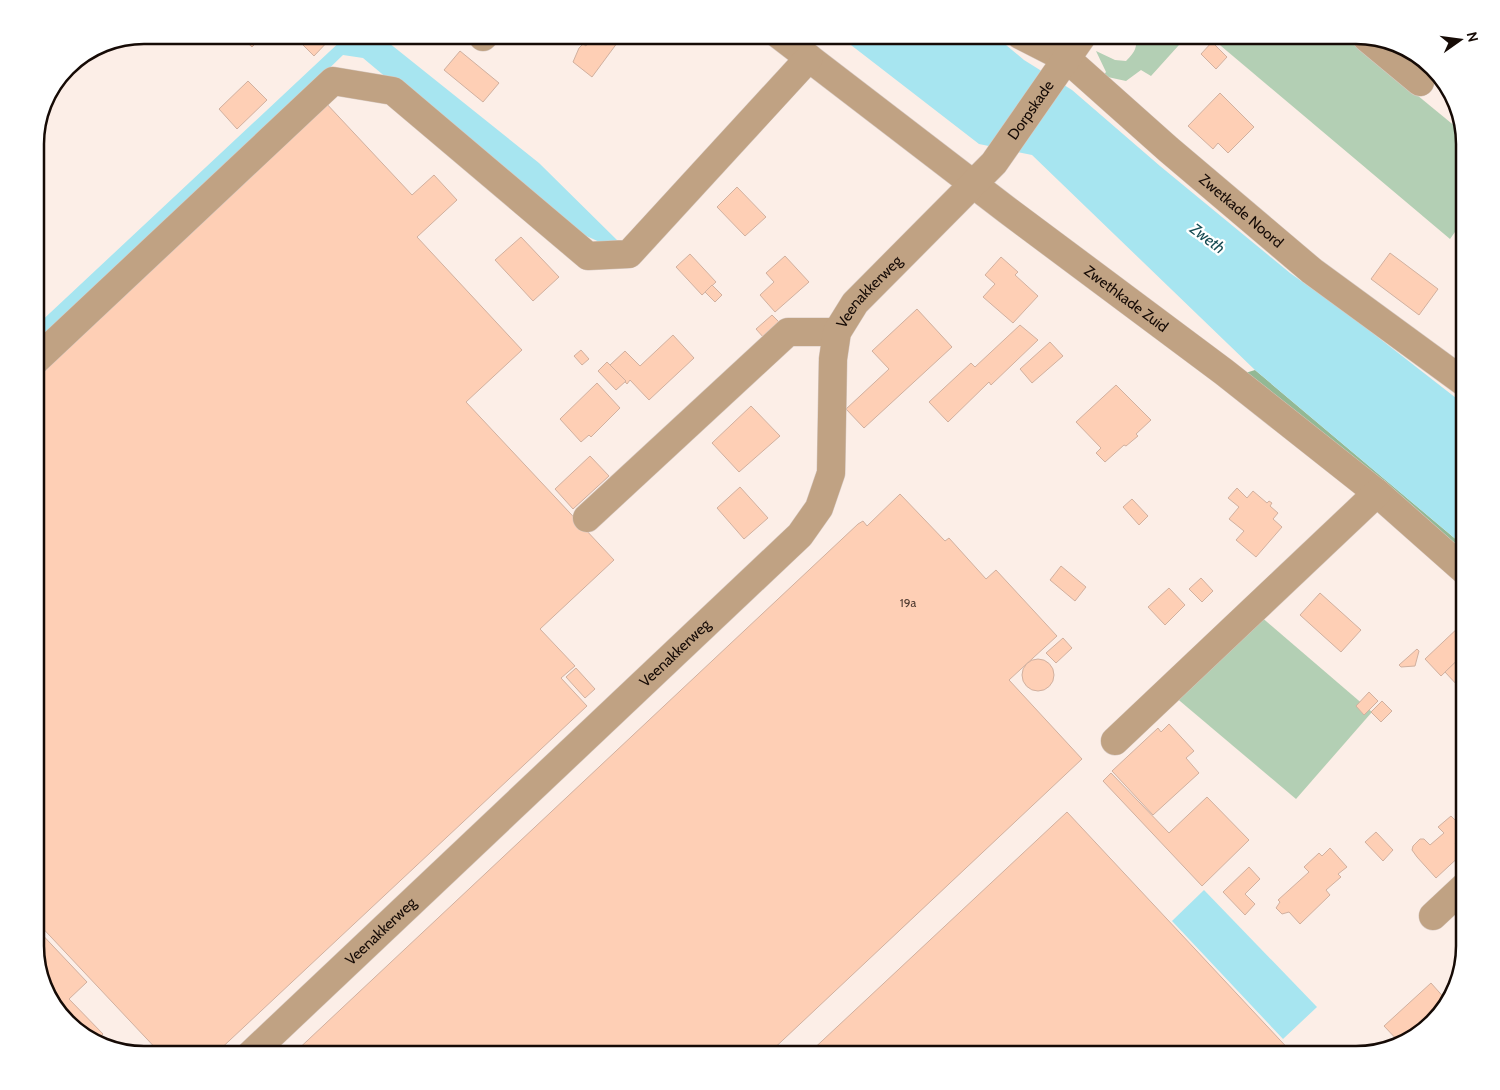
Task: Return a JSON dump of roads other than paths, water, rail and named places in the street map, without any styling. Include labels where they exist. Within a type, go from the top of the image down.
[{"type":"street","name":"Zwethkade Zuid","points":[[791,44],[1224,372],[1377,493],[1456,563]]},
{"type":"street","name":"Zwetkade Noord","points":[[1033,44],[1062,65],[1168,150],[1312,271],[1456,376]]},
{"type":"street","name":"Dorpskade","points":[[975,185],[994,163],[1077,44]]},
{"type":"street","points":[[1376,46],[1420,82]]},
{"type":"street","points":[[44,353],[333,81],[393,91],[588,256],[629,254],[809,58]]},
{"type":"street","name":"Veenakkerweg","points":[[260,1046],[800,534],[819,508],[831,474],[833,359],[837,332],[855,302],[975,185]]},
{"type":"street","points":[[586,518],[788,332],[837,332]]},
{"type":"street","points":[[1115,741],[1377,493]]},
{"type":"street","points":[[1434,916],[1456,895]]},
{"type":"water","points":[[338,44],[390,44],[539,163],[619,242],[604,244],[562,225],[363,58],[343,55],[139,252],[44,340],[44,319]]},
{"type":"water","name":"Zweth","points":[[850,44],[1005,44],[1024,60],[1072,90],[1160,166],[1290,273],[1352,317],[1456,398],[1456,539],[1255,370],[1032,155],[979,144]]},
{"type":"water","points":[[1204,890],[1317,1007],[1283,1039],[1172,921]]}]
